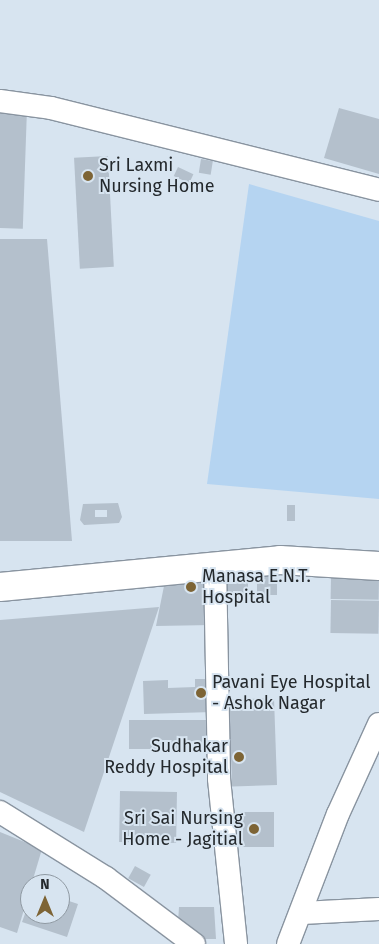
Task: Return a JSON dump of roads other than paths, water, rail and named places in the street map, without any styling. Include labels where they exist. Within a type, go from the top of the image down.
[{"type":"main road","points":[[0,587],[280,560],[379,566]]},
{"type":"street","points":[[0,102],[51,108],[379,190]]},
{"type":"street","points":[[215,565],[219,779],[236,944]]},
{"type":"street","points":[[288,944],[302,913],[338,814],[379,724]]},
{"type":"street","points":[[0,812],[106,878],[194,944]]},
{"type":"street","points":[[302,913],[379,909]]},
{"type":"place","name":"Sri Laxmi Nursing Home","points":[[88,176]]},
{"type":"place","name":"Manasa E.N.T. Hospital","points":[[191,587]]},
{"type":"place","name":"Pavani Eye Hospital - Ashok Nagar","points":[[201,693]]},
{"type":"place","name":"Sudhakar Reddy Hospital","points":[[239,757]]},
{"type":"place","name":"Sri Sai Nursing Home - Jagitial","points":[[254,829]]}]
